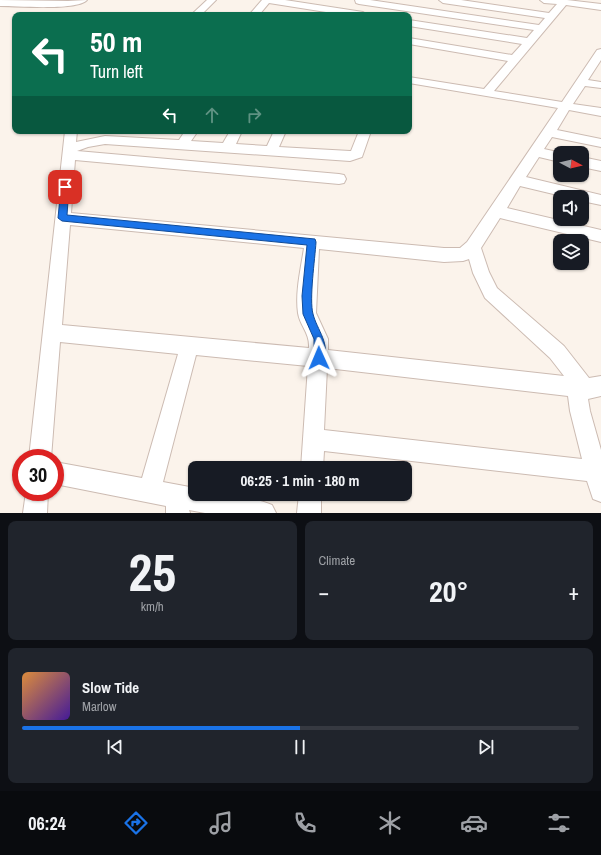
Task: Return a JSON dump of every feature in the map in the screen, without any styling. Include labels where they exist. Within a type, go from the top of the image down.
[{"type":"street","points":[[0,3],[77,4],[83,0]]},
{"type":"street","points":[[199,12],[212,0]]},
{"type":"street","points":[[257,12],[267,0],[340,12]]},
{"type":"street","points":[[353,12],[359,0],[414,5],[429,11],[541,28]]},
{"type":"street","points":[[443,0],[474,3],[552,16]]},
{"type":"street","points":[[544,0],[601,7]]},
{"type":"street","points":[[487,92],[564,2]]},
{"type":"street","points":[[474,3],[476,18]]},
{"type":"street","points":[[425,25],[429,11]]},
{"type":"street","points":[[458,30],[460,16]]},
{"type":"street","points":[[412,23],[530,42]]},
{"type":"street","points":[[412,42],[516,59]]},
{"type":"street","points":[[62,218],[444,255],[463,254],[473,247],[581,82],[598,61]]},
{"type":"street","points":[[412,80],[601,112]]},
{"type":"street","points":[[581,82],[601,85]]},
{"type":"street","points":[[548,132],[601,143]]},
{"type":"street","points":[[41,449],[71,134]]},
{"type":"street","points":[[182,145],[190,134]]},
{"type":"street","points":[[227,148],[234,134]]},
{"type":"street","points":[[271,151],[279,134]]},
{"type":"street","points":[[68,153],[98,136],[105,140],[354,156],[360,149],[364,134]]},
{"type":"street","points":[[535,152],[553,156]]},
{"type":"street","points":[[68,153],[339,179]]},
{"type":"street","points":[[589,163],[601,166]]},
{"type":"street","points":[[516,180],[601,200]]},
{"type":"street","points":[[497,211],[601,236]]},
{"type":"street","points":[[312,242],[307,296],[308,314],[319,339],[313,461]]},
{"type":"street","points":[[473,247],[481,273],[492,293],[593,387]]},
{"type":"street","points":[[52,333],[319,358],[593,387]]},
{"type":"street","points":[[150,491],[189,346]]},
{"type":"street","points":[[315,439],[599,478],[580,411],[578,395],[593,387]]},
{"type":"street","points":[[64,475],[150,491],[177,505],[264,513]]},
{"type":"street","points":[[35,513],[36,501]]},
{"type":"street","points":[[309,513],[310,501]]},
{"type":"route","points":[[65,187],[62,218],[312,242],[307,296],[308,314],[319,339],[319,358]]}]
